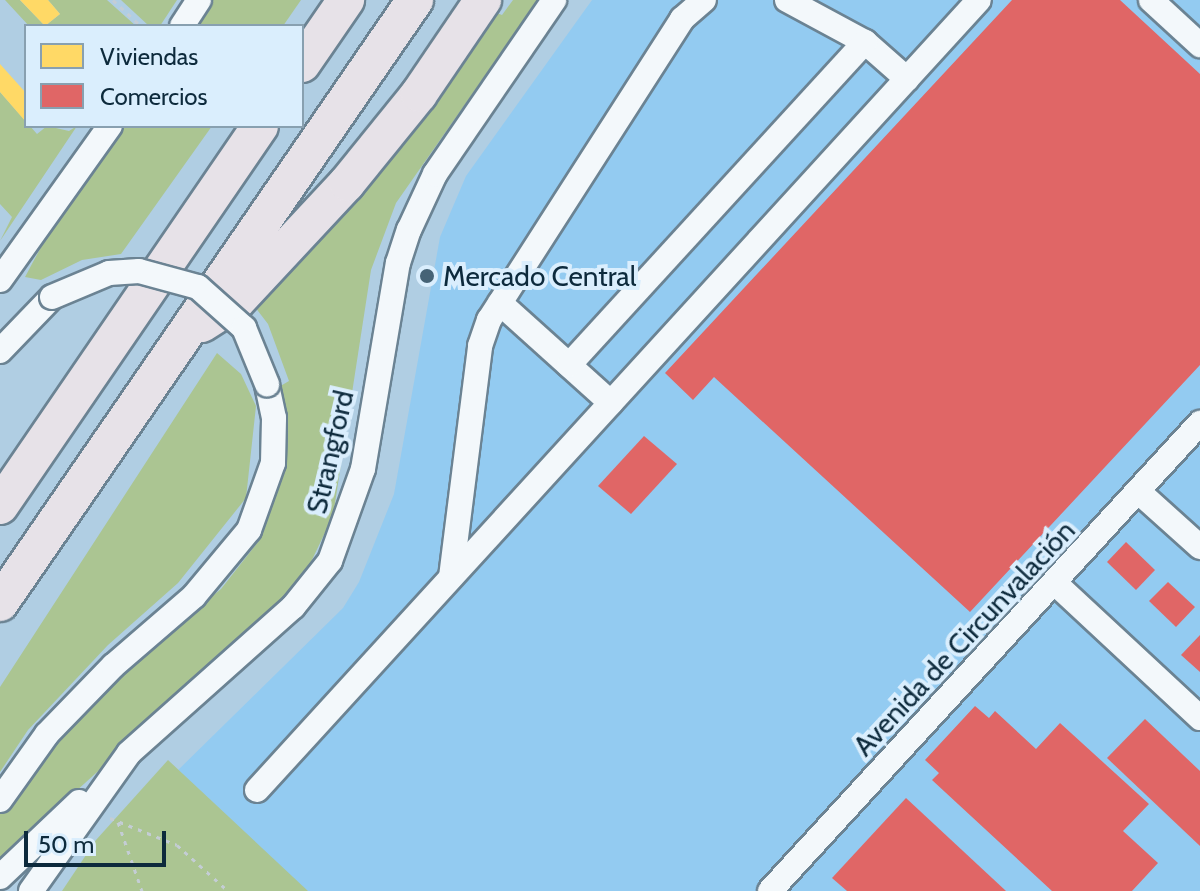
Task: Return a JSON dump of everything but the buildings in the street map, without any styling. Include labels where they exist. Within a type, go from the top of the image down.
[{"type":"highway","points":[[304,61],[346,0]]},
{"type":"highway","points":[[0,603],[415,0]]},
{"type":"highway","points":[[184,335],[236,302],[347,183],[419,94],[483,0]]},
{"type":"highway","points":[[0,506],[259,128]]},
{"type":"highway","points":[[0,490],[29,464]]},
{"type":"street","points":[[183,24],[199,0]]},
{"type":"street","name":"Strangford","points":[[31,891],[129,753],[293,607],[330,561],[363,469],[398,263],[409,230],[435,174],[554,0]]},
{"type":"street","points":[[451,577],[480,346],[500,303],[682,19],[704,0]]},
{"type":"street","points":[[787,0],[865,42],[907,79]]},
{"type":"street","points":[[257,790],[979,0]]},
{"type":"street","points":[[1151,0],[1200,45]]},
{"type":"street","points":[[569,365],[865,42]]},
{"type":"street","points":[[0,280],[109,128]]},
{"type":"street","points":[[0,351],[52,297],[79,282],[124,272],[170,276],[198,287],[244,328],[267,384],[274,418],[273,463],[249,530],[194,596],[113,666],[47,734],[0,800]]},
{"type":"street","points":[[500,303],[611,403]]},
{"type":"street","name":"Avenida de Circunvalación","points":[[770,891],[1140,493],[1200,423]]},
{"type":"street","points":[[1140,493],[1200,547]]},
{"type":"street","points":[[1056,584],[1200,718]]},
{"type":"street","points":[[0,877],[129,753]]},
{"type":"path","points":[[113,0],[139,24]]},
{"type":"path","points":[[95,799],[118,822],[177,845],[228,891]]},
{"type":"path","points":[[118,822],[142,891]]},
{"type":"shaded area","name":"Mercado Central","points":[[592,0],[1200,0],[1200,891],[69,891],[172,776],[343,608],[359,582],[394,494],[440,237],[466,176]]},
{"type":"green space","points":[[5,0],[20,0],[43,24],[27,24]]},
{"type":"green space","points":[[48,0],[107,0],[134,24],[48,24],[60,14]]},
{"type":"green space","points":[[121,0],[177,0],[161,24],[147,24]]},
{"type":"green space","points":[[207,0],[301,0],[284,24],[190,24]]},
{"type":"green space","points":[[513,0],[538,0],[396,203],[371,270],[333,516],[310,564],[276,610],[0,860],[0,811],[53,737],[125,665],[221,589],[261,538],[270,503],[277,388],[289,381],[268,324],[248,298],[489,10],[502,15]]},
{"type":"green space","points":[[0,92],[24,119],[24,128],[32,128],[37,134],[44,128],[69,131],[76,128],[0,241],[12,217],[0,204]]},
{"type":"green space","points":[[119,128],[211,128],[121,254],[82,260],[41,280],[25,277],[57,217]]},
{"type":"green space","points":[[217,353],[241,374],[256,406],[246,498],[178,583],[108,645],[28,730],[0,772],[0,687]]},
{"type":"green space","points":[[168,760],[308,891],[62,891],[96,840]]},
{"type":"place","name":"Mercado Central","points":[[427,276]]}]
